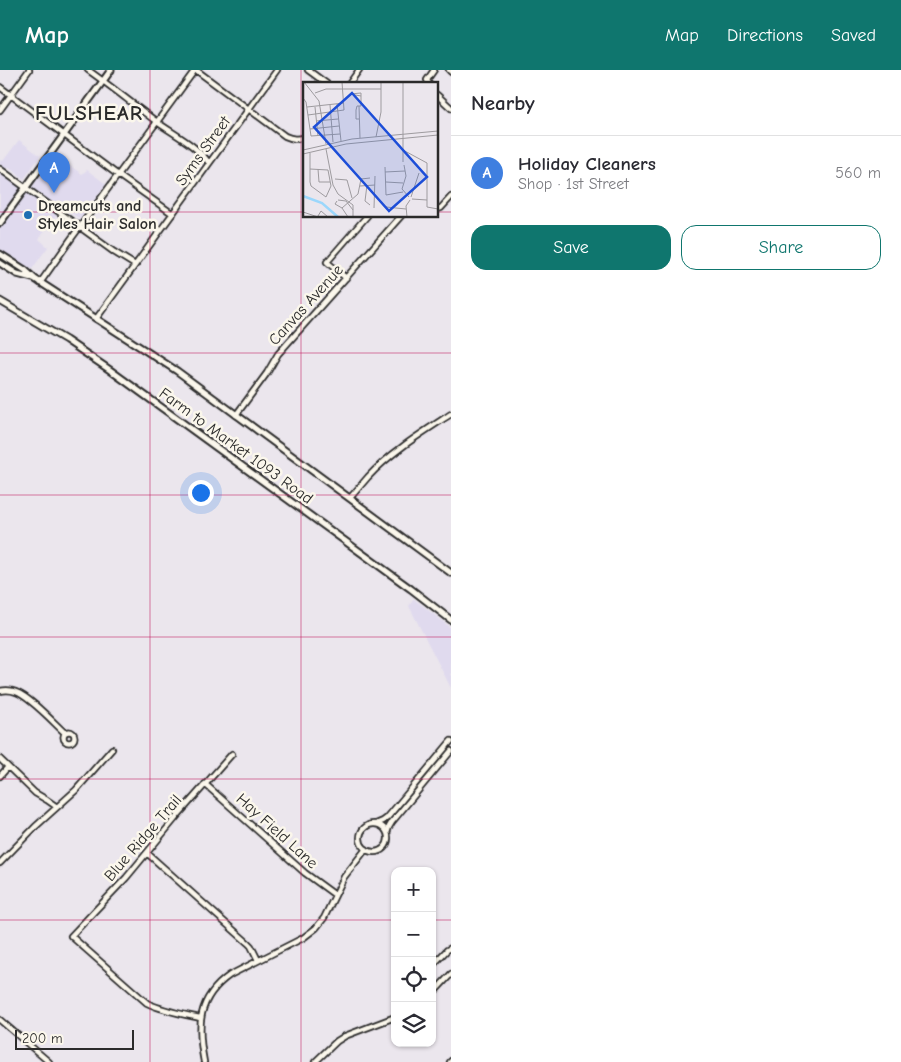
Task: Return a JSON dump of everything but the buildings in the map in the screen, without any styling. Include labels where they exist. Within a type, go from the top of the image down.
[{"type":"main road","points":[[0,223],[111,70]]},
{"type":"main road","name":"Farm to Market 1093 Road","points":[[0,254],[25,270],[40,283],[177,372],[451,573]]},
{"type":"main road","points":[[0,263],[17,274],[35,279]]},
{"type":"main road","name":"Farm to Market 1093 Road","points":[[0,301],[66,340],[110,370],[451,620]]},
{"type":"street","points":[[0,110],[29,70]]},
{"type":"street","points":[[88,70],[195,148],[209,163]]},
{"type":"street","points":[[40,283],[196,70],[285,136],[293,139],[302,138]]},
{"type":"street","name":"Syms Street","points":[[96,319],[277,70]]},
{"type":"street","points":[[308,70],[324,82]]},
{"type":"street","points":[[350,82],[359,70]]},
{"type":"street","points":[[428,82],[434,70]]},
{"type":"street","points":[[0,87],[173,214]]},
{"type":"street","points":[[438,96],[451,108]]},
{"type":"street","points":[[0,169],[134,265]]},
{"type":"street","points":[[438,210],[451,197]]},
{"type":"street","points":[[346,278],[327,262],[365,218]]},
{"type":"street","name":"Canvas Avenue","points":[[236,415],[267,373],[278,354],[399,218]]},
{"type":"street","points":[[350,498],[368,477],[389,458],[451,414]]},
{"type":"street","points":[[0,691],[10,690],[26,697],[65,733]]},
{"type":"street","points":[[451,743],[387,818],[368,826],[362,832],[361,841],[366,849],[373,852],[384,848],[388,841],[387,833],[392,822],[451,752]]},
{"type":"street","points":[[0,864],[89,776],[112,749]]},
{"type":"street","name":"Blue Ridge Trail","points":[[200,1018],[169,1012],[147,1003],[71,936],[147,853],[232,754]]},
{"type":"street","points":[[0,759],[35,793],[57,807]]},
{"type":"street","points":[[0,776],[8,767]]},
{"type":"street","name":"Hay Field Lane","points":[[205,784],[305,873],[335,895]]},
{"type":"street","points":[[376,824],[383,827],[387,833]]},
{"type":"street","points":[[204,1062],[200,1018],[207,1000],[217,985],[230,975],[281,949],[316,928],[324,918],[348,871],[366,849]]},
{"type":"street","points":[[147,853],[248,943],[258,960]]},
{"type":"street","points":[[436,961],[446,950],[451,948]]},
{"type":"street","points":[[436,990],[451,974]]},
{"type":"street","points":[[315,1062],[345,1036],[391,1019]]},
{"type":"street","points":[[0,1020],[49,1062]]},
{"type":"shaded area","points":[[19,140],[40,156],[24,179],[10,168],[0,168],[0,160],[3,161]]},
{"type":"shaded area","points":[[54,155],[82,174],[87,170],[106,184],[80,219],[63,207],[39,239],[48,247],[32,269],[0,250],[0,173],[28,193]]},
{"type":"shaded area","points":[[414,599],[451,628],[451,688],[409,606]]},
{"type":"place","name":"Holiday Cleaners","points":[[54,193]]},
{"type":"place","name":"Dreamcuts and Styles Hair Salon","points":[[28,215]]},
{"type":"district","name":"FULSHEAR","points":[[89,113]]}]
